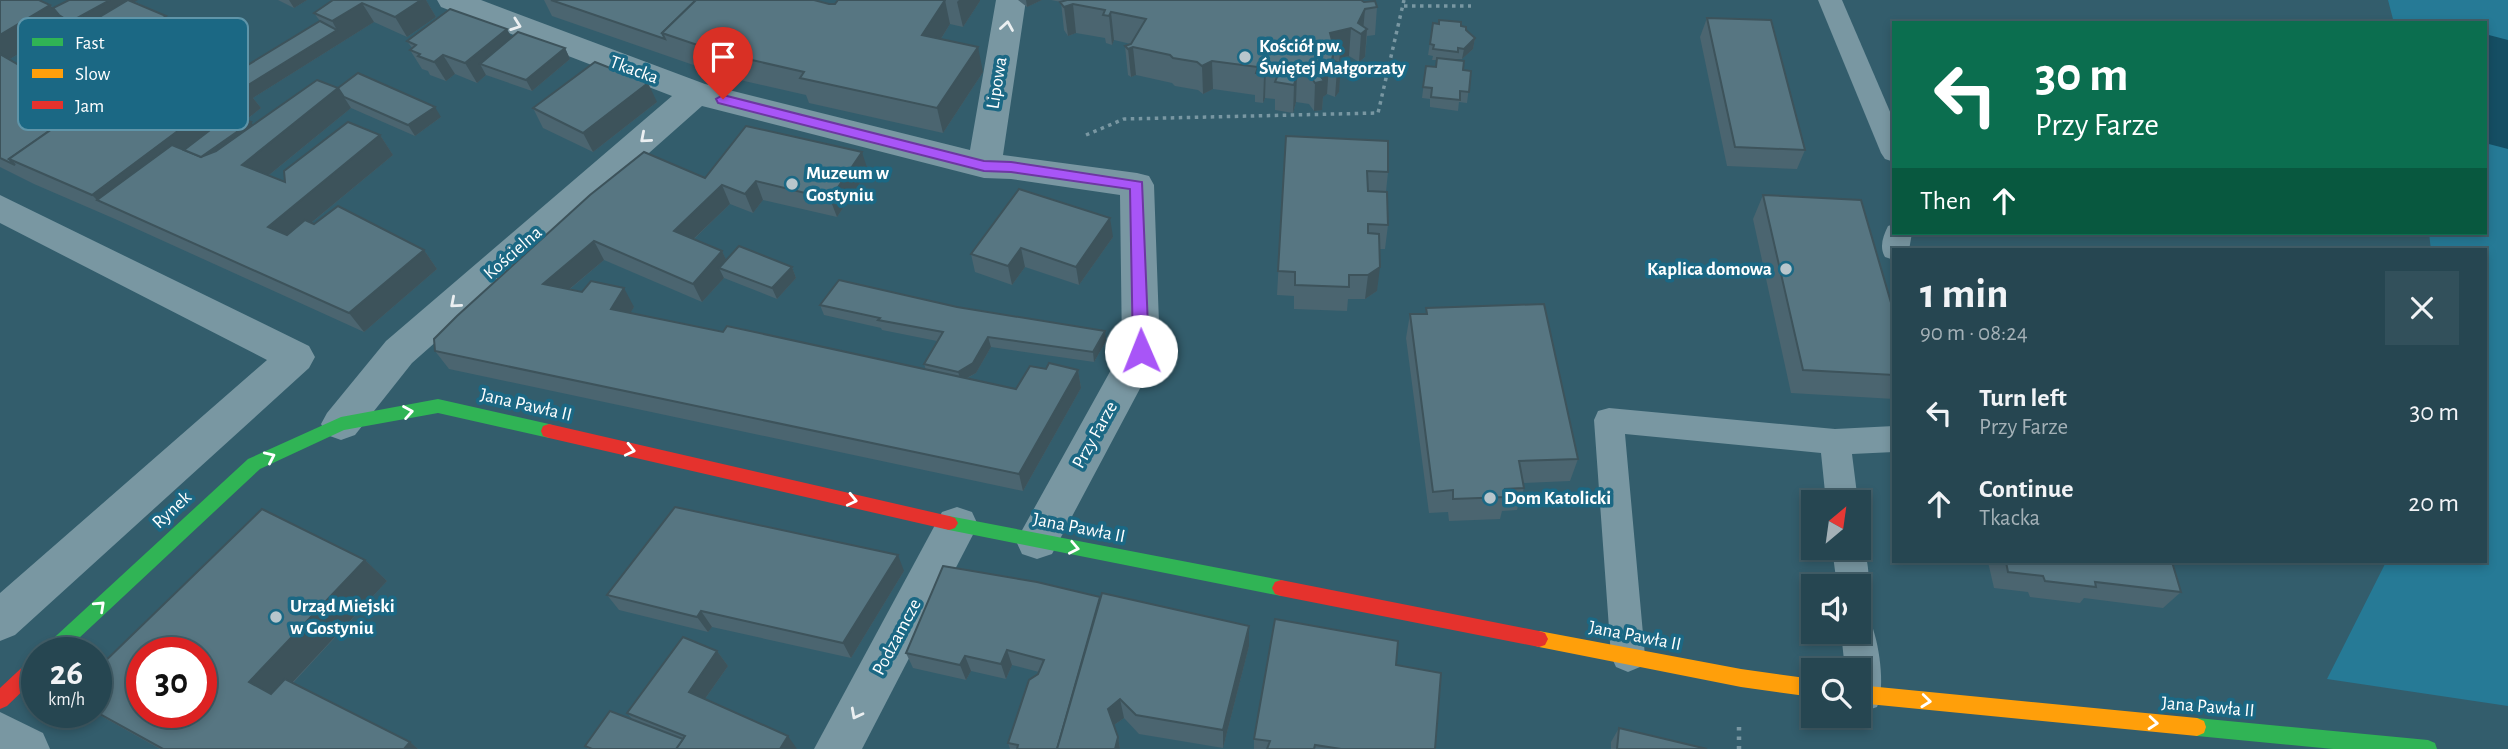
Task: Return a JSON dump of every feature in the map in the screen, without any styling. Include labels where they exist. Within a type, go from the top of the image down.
[{"type":"street","name":"Tkacka","points":[[452,0],[696,93],[997,167]]},
{"type":"street","name":"Lipowa","points":[[997,167],[1012,0]]},
{"type":"street","name":"Kościelna","points":[[341,424],[399,352],[696,93]]},
{"type":"street","name":"Przy Farze","points":[[997,167],[1137,185],[1141,351],[1037,541]]},
{"type":"street","points":[[0,208],[296,357],[0,621]]},
{"type":"street","name":"Jana Pawła II","points":[[341,424],[438,406],[957,525],[1741,678],[1801,686]]},
{"type":"street","name":"Rynek","points":[[67,637],[254,464],[341,424]]},
{"type":"street","name":"Podzamcze","points":[[837,749],[957,525]]},
{"type":"street","points":[[0,700],[21,680]]},
{"type":"street","name":"Jana Pawła II","points":[[1871,696],[2337,745],[2428,749]]},
{"type":"street","points":[[0,734],[27,749]]},
{"type":"lane","points":[[1829,0],[1892,148]]},
{"type":"lane","points":[[1628,656],[1609,421],[1835,442],[1892,439]]},
{"type":"lane","points":[[1835,442],[1841,490]]},
{"type":"path","points":[[997,167],[1124,119],[1378,113],[1404,3],[1471,6]]},
{"type":"shaded area","points":[[2388,0],[2508,0],[2508,706],[2327,679],[2385,563],[2487,563],[2487,248],[2431,248],[2429,235],[2487,235],[2487,21],[2393,21]]},
{"type":"building","points":[[0,0],[39,0],[50,5],[28,18],[18,18],[18,24],[0,35]]},
{"type":"building","points":[[69,0],[110,0],[77,18],[64,18],[53,8]]},
{"type":"building","points":[[128,0],[166,16],[163,18],[98,18]]},
{"type":"building","points":[[333,0],[421,0],[395,17],[362,3],[332,21],[314,13]]},
{"type":"building","points":[[551,0],[696,0],[662,33],[665,39]]},
{"type":"building","points":[[696,0],[814,0],[835,4],[838,0],[945,0],[922,35],[978,47],[937,108],[800,78],[804,72],[721,53],[662,33]]},
{"type":"building","name":"Kościół pw. Świętej Małgorzaty","points":[[1361,0],[1375,1],[1377,7],[1365,9],[1358,23],[1367,29],[1361,34],[1351,28],[1330,33],[1333,44],[1341,45],[1340,51],[1334,50],[1332,60],[1341,64],[1337,69],[1329,65],[1319,74],[1324,81],[1315,83],[1310,76],[1297,74],[1294,85],[1275,82],[1279,72],[1266,69],[1264,75],[1256,73],[1258,67],[1212,61],[1202,66],[1197,62],[1173,58],[1170,55],[1133,47],[1128,49],[1125,46],[1131,44],[1146,19],[1111,12],[1109,16],[1103,15],[1105,10],[1073,4],[1064,7],[1060,2]]},
{"type":"building","points":[[450,9],[507,29],[465,63],[443,55],[434,62],[410,50],[416,45],[407,41]]},
{"type":"building","points":[[1707,18],[1771,20],[1805,150],[1735,147]]},
{"type":"building","points":[[1439,20],[1461,22],[1461,26],[1466,27],[1475,38],[1464,49],[1458,48],[1458,52],[1433,49],[1434,45],[1430,44],[1433,23],[1439,24]]},
{"type":"building","points":[[320,21],[337,30],[248,85],[248,65]]},
{"type":"building","points":[[518,32],[565,48],[526,80],[480,64]]},
{"type":"building","points":[[0,54],[18,64],[18,130],[51,130],[9,159],[15,165],[0,158]]},
{"type":"building","points":[[1437,58],[1464,61],[1463,70],[1471,71],[1469,92],[1460,91],[1460,100],[1431,97],[1432,88],[1423,87],[1426,66],[1436,67]]},
{"type":"building","points":[[595,62],[648,83],[583,133],[533,108]]},
{"type":"building","points":[[358,73],[435,107],[408,125],[344,97],[338,88]]},
{"type":"building","points":[[317,80],[338,88],[242,165],[285,182],[284,171],[348,122],[380,135],[268,227],[287,235],[305,220],[314,224],[338,206],[424,250],[349,313],[97,200],[172,145],[201,157],[216,151]]},
{"type":"building","points":[[746,126],[862,152],[830,199],[756,181],[745,194],[722,185],[674,231],[722,251],[693,284],[594,241],[543,284],[582,292],[591,281],[624,288],[611,309],[723,332],[727,326],[1016,389],[1030,366],[1046,369],[1049,363],[1078,370],[1019,474],[435,351],[434,339],[457,316],[590,195],[644,152],[705,178]]},
{"type":"building","points":[[51,130],[179,130],[92,195],[9,159]]},
{"type":"building","points":[[210,130],[240,130],[201,157],[184,150]]},
{"type":"building","points":[[1286,136],[1388,141],[1388,172],[1367,171],[1368,191],[1387,192],[1388,225],[1368,224],[1368,233],[1379,234],[1380,267],[1368,275],[1349,275],[1349,287],[1295,285],[1295,272],[1278,271]]},
{"type":"building","points":[[1019,189],[1110,218],[1076,267],[1021,248],[1008,266],[971,254]]},
{"type":"building","points":[[1763,195],[1861,200],[1892,306],[1892,375],[1803,370]]},
{"type":"building","points":[[739,246],[792,267],[772,288],[719,268]]},
{"type":"building","points":[[839,280],[957,307],[1105,331],[1093,352],[988,337],[973,363],[958,372],[924,364],[943,332],[878,320],[880,318],[820,305]]},
{"type":"building","points":[[1544,304],[1578,459],[1519,461],[1524,488],[1505,489],[1506,497],[1453,499],[1453,490],[1433,492],[1410,314],[1427,314],[1426,308]]},
{"type":"building","points":[[675,507],[898,555],[843,643],[701,611],[697,617],[607,595]]},
{"type":"building","name":"Urząd Miejski w Gostyniu","points":[[262,509],[365,560],[249,682],[271,694],[285,679],[410,742],[404,749],[163,749],[112,721],[112,654],[126,641],[126,728],[217,728],[217,637],[130,637]]},
{"type":"building","points":[[2006,563],[2172,563],[2181,592],[2095,582],[2096,587],[2045,581],[2043,576],[2008,572]]},
{"type":"building","points":[[943,566],[1037,582],[1100,597],[1057,749],[1017,749],[1018,745],[1008,743],[1029,680],[1038,674],[1044,660],[1007,650],[1001,664],[965,656],[960,665],[906,653]]},
{"type":"building","points":[[1102,593],[1249,626],[1223,730],[1136,715],[1120,699],[1108,709],[1118,737],[1115,749],[1057,749]]},
{"type":"building","points":[[1275,619],[1398,641],[1396,665],[1441,673],[1435,749],[1341,749],[1315,745],[1314,749],[1267,749],[1270,741],[1254,739]]},
{"type":"building","points":[[683,637],[717,651],[689,692],[788,736],[780,749],[676,749],[685,736],[627,713]]},
{"type":"building","points":[[610,711],[683,739],[676,749],[592,749],[585,746]]},
{"type":"building","points":[[1619,728],[1707,749],[1617,749]]},
{"type":"waterway","points":[[2487,66],[2508,120]]},
{"type":"traffic: fast","points":[[67,637],[254,464],[341,424],[438,406],[549,431]]},
{"type":"traffic: fast","points":[[949,523],[1281,588]]},
{"type":"traffic: fast","points":[[2197,727],[2428,749]]},
{"type":"traffic: slow","points":[[1539,639],[1741,678],[1801,686]]},
{"type":"traffic: slow","points":[[1871,695],[2197,727]]},
{"type":"traffic: jam","points":[[549,431],[949,523]]},
{"type":"traffic: jam","points":[[1281,588],[1539,639]]},
{"type":"traffic: jam","points":[[0,700],[21,680]]},
{"type":"place","name":"Kościół pw. Świętej Małgorzaty","points":[[1245,57]]},
{"type":"place","name":"Muzeum w Gostyniu","points":[[792,184]]},
{"type":"place","name":"Kaplica domowa","points":[[1786,269]]},
{"type":"place","name":"Dom Katolicki","points":[[1490,498]]},
{"type":"place","name":"Urząd Miejski w Gostyniu","points":[[276,617]]},
{"type":"route","points":[[723,99],[984,166],[1011,167],[1137,185],[1141,351]]}]
